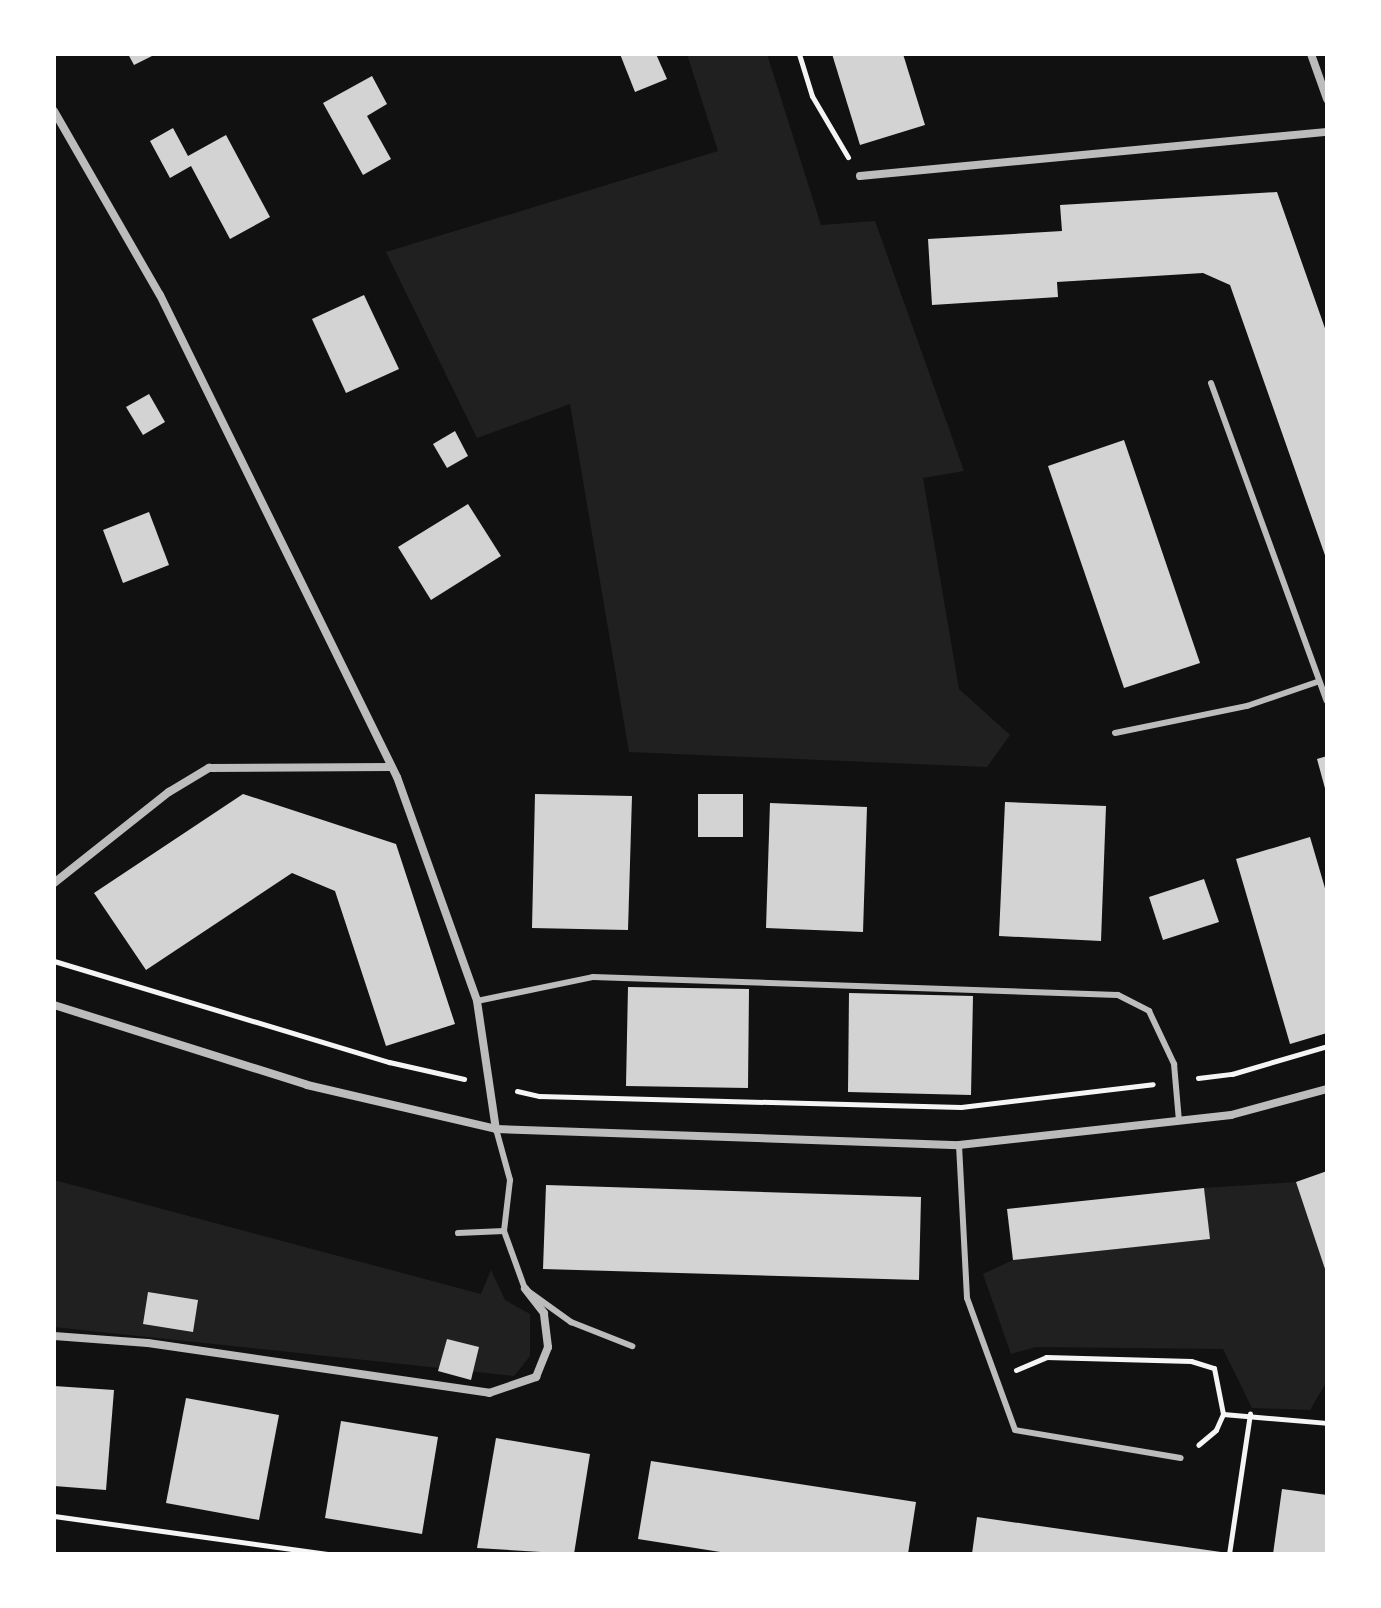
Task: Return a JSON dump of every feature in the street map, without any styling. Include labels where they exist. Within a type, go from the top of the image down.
[{"type":"street","points":[[1311,54],[1327,99]]},
{"type":"street","points":[[54,111],[160,295],[391,767],[477,1001],[496,1129]]},
{"type":"street","points":[[860,176],[1327,132]]},
{"type":"street","points":[[54,883],[169,792],[209,768],[391,767]]},
{"type":"street","points":[[54,1005],[307,1085],[496,1129],[959,1145],[1231,1115],[1327,1089]]},
{"type":"street","points":[[54,1336],[148,1343],[489,1393],[536,1377],[548,1347],[544,1313],[525,1289]]},
{"type":"lane","points":[[1211,383],[1317,682],[1327,701]]},
{"type":"lane","points":[[1115,733],[1247,706],[1317,682]]},
{"type":"lane","points":[[477,1001],[593,977],[1118,995],[1149,1011],[1174,1064],[1179,1121]]},
{"type":"lane","points":[[496,1129],[510,1180],[504,1231],[525,1289],[571,1322],[632,1346]]},
{"type":"lane","points":[[959,1145],[967,1298],[1015,1430],[1181,1458]]},
{"type":"lane","points":[[458,1233],[504,1231]]},
{"type":"path","points":[[799,54],[812,96],[860,176]]},
{"type":"path","points":[[54,961],[389,1062],[539,1096],[961,1107],[1232,1074],[1327,1046]]},
{"type":"path","points":[[996,1378],[1046,1357],[1191,1361],[1214,1368],[1223,1414],[1216,1430],[1181,1458]]},
{"type":"path","points":[[1223,1414],[1327,1423]]},
{"type":"path","points":[[1229,1554],[1250,1414]]},
{"type":"path","points":[[54,1516],[327,1554]]},
{"type":"shaded area","points":[[687,54],[767,54],[821,225],[875,221],[964,471],[923,478],[959,689],[1010,735],[987,767],[629,752],[570,404],[477,438],[386,252],[718,151]]},
{"type":"shaded area","points":[[54,1180],[481,1294],[491,1270],[505,1300],[530,1314],[530,1356],[514,1376],[54,1327]]},
{"type":"shaded area","points":[[1296,1182],[1327,1274],[1327,1381],[1310,1410],[1252,1408],[1223,1349],[1036,1347],[1011,1354],[983,1274],[1013,1260],[1209,1239],[1204,1188]]},
{"type":"building","points":[[128,54],[156,54],[134,65]]},
{"type":"building","points":[[620,54],[656,54],[667,79],[635,92]]},
{"type":"building","points":[[832,54],[903,54],[925,125],[860,145]]},
{"type":"building","points":[[372,76],[387,104],[367,116],[391,159],[363,175],[323,103]]},
{"type":"building","points":[[173,128],[188,156],[226,135],[270,217],[230,239],[191,166],[170,178],[150,141]]},
{"type":"building","points":[[1277,192],[1327,334],[1327,561],[1230,285],[1203,273],[1057,282],[1058,297],[932,305],[928,239],[1062,231],[1060,205]]},
{"type":"building","points":[[364,295],[399,369],[346,393],[312,319]]},
{"type":"building","points":[[149,394],[165,422],[143,435],[126,407]]},
{"type":"building","points":[[455,431],[468,456],[447,468],[433,444]]},
{"type":"building","points":[[1124,440],[1200,663],[1124,688],[1048,466]]},
{"type":"building","points":[[468,504],[501,556],[431,600],[398,547]]},
{"type":"building","points":[[149,512],[169,565],[123,583],[103,530]]},
{"type":"building","points":[[1327,756],[1327,792],[1326,792],[1317,759]]},
{"type":"building","points":[[243,794],[396,844],[455,1024],[386,1046],[335,891],[292,873],[146,970],[94,893]]},
{"type":"building","points":[[535,794],[632,796],[628,930],[532,928]]},
{"type":"building","points":[[698,794],[743,794],[743,837],[698,837]]},
{"type":"building","points":[[1005,802],[1106,806],[1101,941],[999,936]]},
{"type":"building","points":[[770,803],[867,807],[863,932],[766,928]]},
{"type":"building","points":[[1310,837],[1327,895],[1327,1033],[1290,1044],[1236,859]]},
{"type":"building","points":[[1204,879],[1219,922],[1163,940],[1149,897]]},
{"type":"building","points":[[628,987],[749,989],[748,1088],[626,1086]]},
{"type":"building","points":[[849,993],[973,996],[971,1095],[848,1092]]},
{"type":"building","points":[[1327,1171],[1327,1272],[1326,1272],[1296,1182]]},
{"type":"building","points":[[546,1185],[921,1197],[919,1280],[543,1269]]},
{"type":"building","points":[[1204,1188],[1210,1239],[1013,1260],[1007,1209]]},
{"type":"building","points":[[148,1292],[198,1300],[193,1332],[143,1324]]},
{"type":"building","points":[[447,1339],[479,1347],[471,1380],[438,1371]]},
{"type":"building","points":[[54,1386],[114,1390],[106,1490],[54,1486]]},
{"type":"building","points":[[186,1398],[279,1415],[259,1520],[166,1503]]},
{"type":"building","points":[[341,1421],[438,1437],[422,1534],[325,1518]]},
{"type":"building","points":[[496,1438],[590,1454],[574,1554],[477,1548]]},
{"type":"building","points":[[651,1461],[916,1502],[908,1554],[733,1554],[638,1539]]},
{"type":"building","points":[[1282,1489],[1327,1495],[1327,1554],[1273,1554]]},
{"type":"building","points":[[977,1517],[1221,1552],[1221,1554],[972,1554]]}]
